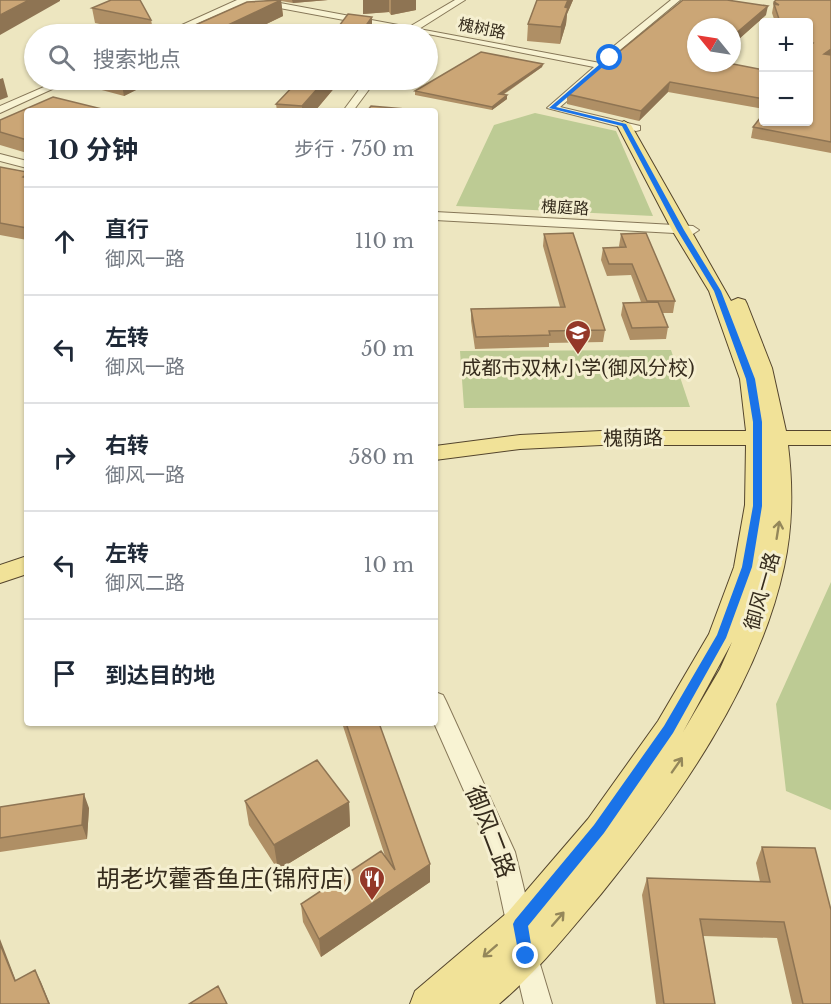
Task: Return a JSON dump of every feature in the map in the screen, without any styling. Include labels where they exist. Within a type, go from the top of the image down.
[{"type":"main road","name":"御风一路","points":[[471,1004],[526,956],[616,850],[695,740],[746,643],[770,576],[780,514],[767,443],[750,379],[718,291],[630,126]]},
{"type":"main road","name":"槐荫路","points":[[438,453],[519,442],[600,438],[767,443],[831,451]]},
{"type":"main road","name":"槐荫路","points":[[438,465],[522,455],[831,438]]},
{"type":"main road","name":"御风一路","points":[[428,1004],[520,924],[599,829],[669,730],[722,635],[747,567],[767,443]]},
{"type":"main road","points":[[0,560],[24,553]]},
{"type":"main road","points":[[0,574],[24,566]]},
{"type":"street","points":[[190,24],[244,0]]},
{"type":"street","name":"槐树路","points":[[250,0],[368,24]]},
{"type":"street","points":[[420,24],[461,0]]},
{"type":"street","name":"御风一路","points":[[630,126],[552,108],[602,66],[617,48],[676,0]]},
{"type":"street","name":"槐树路","points":[[438,37],[602,66]]},
{"type":"street","points":[[0,110],[45,90]]},
{"type":"street","points":[[350,108],[364,90]]},
{"type":"street","points":[[0,157],[24,164]]},
{"type":"street","name":"槐庭路","points":[[438,216],[687,230]]},
{"type":"street","name":"御风二路","points":[[438,708],[502,852],[538,1004]]},
{"type":"green space","points":[[535,113],[616,131],[653,216],[456,206],[494,125]]},
{"type":"green space","points":[[671,350],[690,407],[464,408],[460,351]]},
{"type":"green space","points":[[831,582],[831,810],[786,791],[776,704]]},
{"type":"building","points":[[0,0],[29,0],[0,15]]},
{"type":"building","points":[[111,0],[140,0],[151,20],[92,8]]},
{"type":"building","points":[[281,0],[230,24],[198,24],[247,2]]},
{"type":"building","points":[[537,0],[568,0],[565,7],[568,8],[561,27],[528,24]]},
{"type":"building","points":[[683,0],[727,0],[768,6],[741,29],[741,18],[687,18],[687,72],[741,72],[741,66],[759,69],[759,98],[670,82],[641,111],[567,94]]},
{"type":"building","points":[[776,0],[831,0],[831,49],[824,54],[831,55],[831,142],[753,127],[759,119],[759,126],[813,126],[813,18],[779,18],[774,4],[779,5],[774,2]]},
{"type":"building","points":[[348,14],[372,17],[367,24],[340,24]]},
{"type":"building","points":[[481,52],[543,64],[499,94],[507,95],[492,107],[415,91],[438,90],[438,77]]},
{"type":"building","points":[[289,90],[316,90],[302,106],[276,104]]},
{"type":"building","points":[[53,97],[98,108],[28,108]]},
{"type":"building","points":[[371,106],[394,108],[369,108]]},
{"type":"building","points":[[24,110],[24,139],[0,132],[0,120]]},
{"type":"building","points":[[0,167],[24,171],[24,227],[0,223]]},
{"type":"building","points":[[573,233],[605,330],[549,331],[550,335],[476,337],[471,309],[565,307],[544,234]]},
{"type":"building","points":[[646,233],[675,301],[647,301],[632,264],[609,264],[603,248],[626,247],[621,234]]},
{"type":"building","points":[[658,302],[668,327],[632,328],[623,303]]},
{"type":"building","points":[[347,726],[380,726],[430,864],[319,939],[301,904],[381,851],[395,870]]},
{"type":"building","points":[[317,760],[349,802],[274,845],[245,801]]},
{"type":"building","points":[[84,794],[82,825],[0,838],[0,807]]},
{"type":"building","points":[[762,847],[815,848],[831,910],[831,1004],[803,1004],[784,922],[700,919],[715,1004],[664,1004],[647,878],[770,882]]},
{"type":"building","points":[[0,944],[15,981],[35,970],[49,1004],[0,1004]]},
{"type":"building","points":[[218,986],[227,1004],[189,1004]]},
{"type":"place","name":"成都市双林小学(御风分校)","points":[[578,356]]},
{"type":"place","name":"胡老坎藿香鱼庄(锦府店)","points":[[372,902]]},
{"type":"route","points":[[526,956],[520,924],[599,829],[669,730],[722,635],[747,567],[758,506],[759,449],[750,379],[718,291],[681,230],[624,125],[552,108],[610,58]]}]
